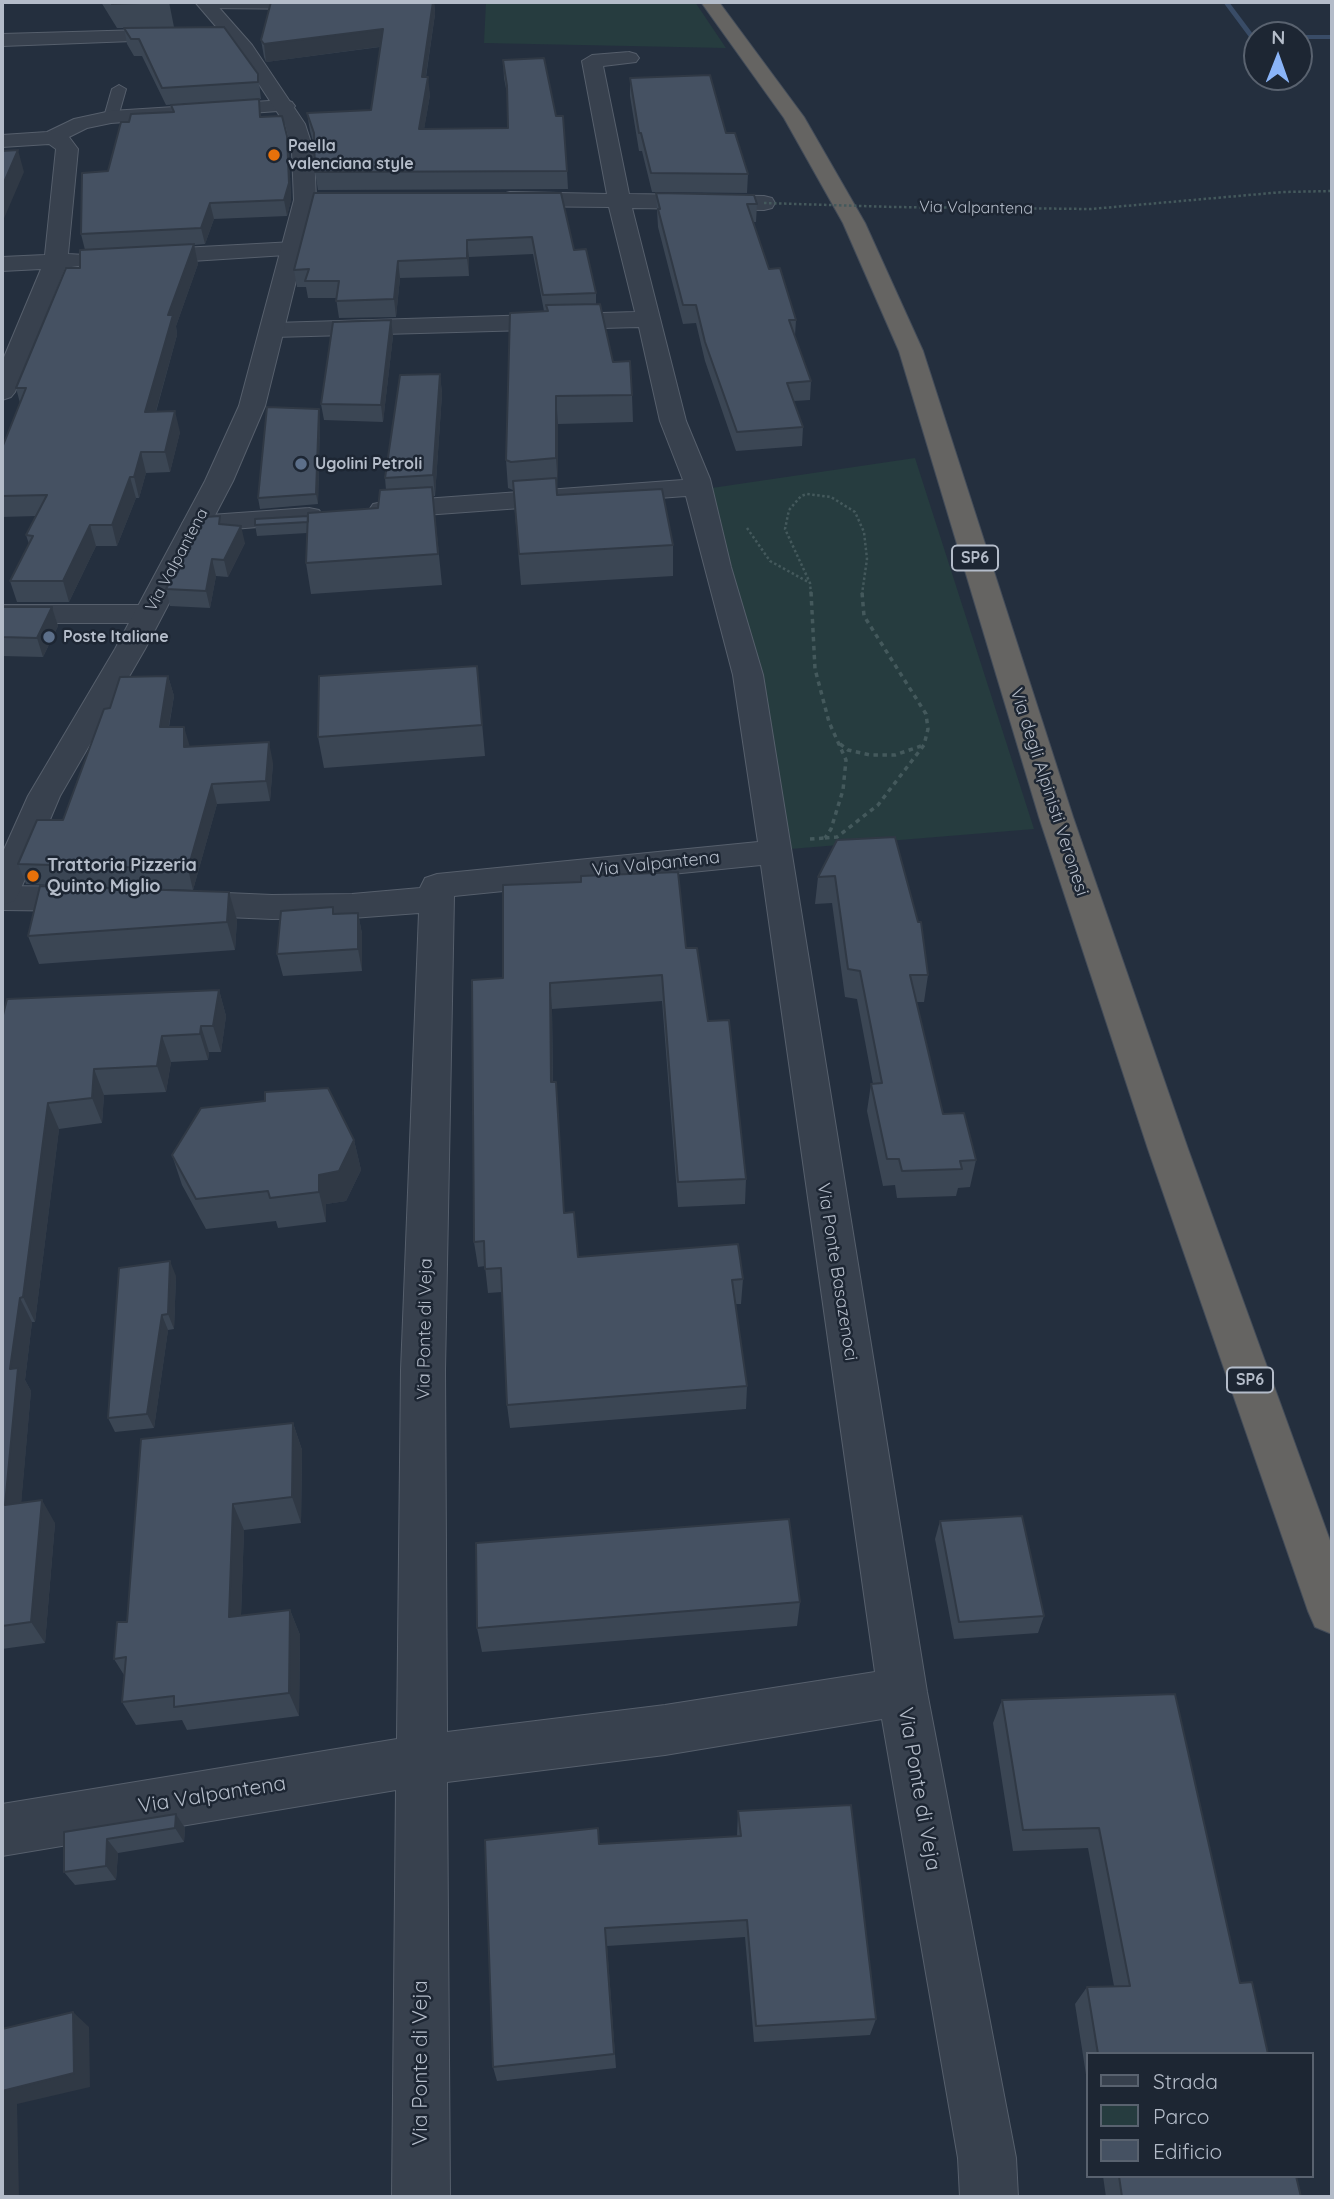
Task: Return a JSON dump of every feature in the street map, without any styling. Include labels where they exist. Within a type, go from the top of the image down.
[{"type":"highway","name":"Via degli Alpinisti Veronesi","points":[[710,2],[794,117],[853,223],[911,351],[1060,830],[1168,1149],[1332,1611]]},
{"type":"street","name":"Via Valpantena","points":[[204,2],[341,3]]},
{"type":"street","name":"Via Valpantena","points":[[204,2],[233,34],[295,124],[303,152],[305,200],[294,249],[252,406],[219,481],[148,614],[44,796],[2,896],[352,906],[438,899],[437,886],[775,847]]},
{"type":"street","points":[[2,40],[233,34]]},
{"type":"street","points":[[629,58],[592,61],[619,201],[673,421],[701,498],[748,675],[775,847]]},
{"type":"street","points":[[2,141],[51,138],[81,123],[111,117],[285,106]]},
{"type":"street","points":[[2,393],[56,261],[67,149],[62,142],[51,138]]},
{"type":"street","points":[[489,199],[764,204]]},
{"type":"street","points":[[305,200],[332,200]]},
{"type":"street","points":[[122,258],[294,249]]},
{"type":"street","points":[[2,264],[96,259]]},
{"type":"street","points":[[274,330],[649,318]]},
{"type":"street","points":[[363,512],[701,498]]},
{"type":"street","points":[[196,524],[336,514]]},
{"type":"street","points":[[2,614],[148,614]]},
{"type":"street","name":"Via Ponte Basazenoci","points":[[775,847],[902,1692]]},
{"type":"street","name":"Via Ponte di Veja","points":[[421,2197],[423,1370],[438,899]]},
{"type":"street","name":"Via Ponte di Veja","points":[[422,1760],[665,1730],[902,1692],[987,2158],[989,2197]]},
{"type":"street","name":"Via Valpantena","points":[[2,1830],[422,1760]]},
{"type":"lane","points":[[111,117],[119,89]]},
{"type":"path","name":"Via Valpantena","points":[[764,204],[1091,209],[1283,192],[1332,191]]},
{"type":"path","points":[[775,847],[837,837],[878,805],[923,745],[928,729],[926,714],[864,616],[861,584],[867,559],[864,531],[855,513],[841,501],[820,495],[801,496],[789,510],[785,529],[810,583],[815,669],[821,700],[846,760],[844,790],[831,829],[825,838]]},
{"type":"path","points":[[701,498],[735,517],[745,526],[769,561],[810,583]]},
{"type":"path","points":[[839,743],[848,750],[870,755],[895,755],[923,745]]},
{"type":"green space","points":[[486,2],[695,2],[726,48],[484,43]]},
{"type":"green space","points":[[915,458],[1034,829],[790,849],[705,489]]},
{"type":"building","points":[[111,2],[169,2],[112,4]]},
{"type":"building","points":[[271,2],[433,2],[422,77],[428,77],[419,129],[508,128],[503,60],[544,58],[556,116],[563,116],[567,171],[315,172],[314,133],[307,113],[371,110],[383,29],[264,44],[261,40]]},
{"type":"building","points":[[224,27],[258,74],[258,82],[162,88],[139,39],[131,39],[124,28]]},
{"type":"building","points":[[710,75],[726,133],[735,133],[748,174],[651,173],[639,133],[630,78]]},
{"type":"building","points":[[259,99],[260,117],[282,116],[287,136],[289,183],[284,200],[210,203],[201,228],[81,234],[82,173],[108,171],[121,122],[129,122],[131,114],[174,112],[171,105]]},
{"type":"building","points":[[18,150],[2,187],[2,151]]},
{"type":"building","points":[[314,193],[561,193],[574,250],[586,249],[596,293],[543,295],[532,237],[467,240],[467,258],[398,261],[394,299],[336,301],[339,281],[305,281],[309,269],[294,270]]},
{"type":"building","points":[[656,193],[754,195],[757,204],[747,204],[769,269],[780,268],[796,320],[789,320],[811,381],[787,383],[803,427],[737,432],[705,342],[696,305],[683,305]]},
{"type":"building","points":[[194,244],[168,315],[173,315],[145,412],[175,411],[165,452],[141,452],[134,477],[130,477],[112,525],[90,525],[63,581],[10,581],[33,536],[26,535],[47,495],[2,496],[2,448],[26,388],[16,388],[66,268],[80,268],[80,250]]},
{"type":"building","points":[[600,304],[613,362],[630,361],[632,395],[556,396],[556,458],[511,462],[506,460],[510,313],[548,311],[546,305]]},
{"type":"building","points":[[391,320],[381,405],[321,404],[333,322]]},
{"type":"building","points":[[440,374],[433,475],[385,478],[400,375]]},
{"type":"building","points":[[267,407],[319,409],[316,494],[258,498]]},
{"type":"building","points":[[556,478],[557,495],[662,489],[673,545],[519,554],[513,481]]},
{"type":"building","points":[[432,487],[438,554],[306,563],[308,513],[378,508],[380,490]]},
{"type":"building","points":[[220,516],[219,524],[241,526],[224,560],[212,559],[206,591],[166,589],[205,517]]},
{"type":"building","points":[[308,516],[308,522],[255,525],[255,519]]},
{"type":"building","points":[[2,607],[52,607],[37,638],[2,637]]},
{"type":"building","points":[[477,666],[482,725],[318,737],[319,676]]},
{"type":"building","points":[[168,676],[160,727],[184,727],[184,747],[269,742],[266,781],[212,784],[188,869],[18,864],[37,820],[63,820],[104,709],[110,708],[120,677]]},
{"type":"building","points":[[895,837],[918,922],[921,922],[928,975],[910,975],[943,1114],[964,1113],[976,1160],[960,1161],[962,1169],[902,1171],[899,1159],[887,1159],[871,1084],[882,1083],[860,971],[848,969],[835,876],[818,877],[837,840]]},
{"type":"building","points":[[678,872],[686,948],[697,948],[708,1021],[729,1020],[746,1179],[678,1182],[662,975],[550,983],[551,1082],[556,1082],[564,1213],[574,1212],[578,1257],[738,1244],[743,1279],[732,1280],[747,1386],[507,1405],[501,1268],[485,1269],[484,1241],[474,1242],[472,980],[503,978],[503,885],[581,882],[581,876]]},
{"type":"building","points":[[40,886],[229,892],[227,922],[28,936]]},
{"type":"building","points":[[333,907],[333,914],[358,913],[358,949],[277,954],[281,911]]},
{"type":"building","points":[[219,990],[213,1026],[201,1026],[200,1034],[162,1036],[157,1066],[94,1069],[92,1098],[48,1103],[23,1297],[20,1298],[10,1369],[18,1368],[5,1505],[42,1500],[31,1622],[2,1626],[2,1019],[7,999]]},
{"type":"building","points":[[328,1088],[354,1140],[339,1171],[319,1175],[319,1192],[270,1198],[268,1191],[196,1199],[172,1155],[201,1108],[265,1101],[265,1092]]},
{"type":"building","points":[[170,1261],[168,1314],[162,1315],[147,1414],[108,1418],[119,1268]]},
{"type":"building","points":[[293,1423],[292,1497],[233,1504],[229,1617],[290,1610],[289,1693],[174,1707],[174,1696],[122,1702],[126,1657],[114,1659],[117,1622],[127,1622],[141,1439]]},
{"type":"building","points":[[1022,1516],[1044,1616],[959,1622],[940,1521]]},
{"type":"building","points":[[789,1519],[800,1602],[477,1628],[476,1543]]},
{"type":"building","points":[[1175,1694],[1240,1983],[1252,1982],[1268,2052],[1098,2052],[1087,1987],[1130,1986],[1099,1828],[1023,1830],[1002,1700]]},
{"type":"building","points":[[851,1805],[876,2019],[756,2026],[747,1920],[605,1928],[614,2054],[493,2067],[485,1840],[598,1828],[599,1844],[741,1836],[738,1811]]},
{"type":"building","points":[[176,1814],[175,1828],[107,1839],[106,1866],[64,1872],[64,1832]]},
{"type":"building","points":[[73,2012],[74,2073],[2,2091],[2,2029]]},
{"type":"building","points":[[1119,2178],[1296,2178],[1301,2197],[1122,2197]]},
{"type":"waterway","points":[[1226,2],[1243,25]]},
{"type":"waterway","points":[[1313,37],[1332,37]]},
{"type":"place","name":"Paella valenciana style","points":[[274,155]]},
{"type":"place","name":"Ugolini Petroli","points":[[301,464]]},
{"type":"place","name":"Poste Italiane","points":[[49,637]]},
{"type":"place","name":"Trattoria Pizzeria Quinto Miglio","points":[[33,876]]}]
